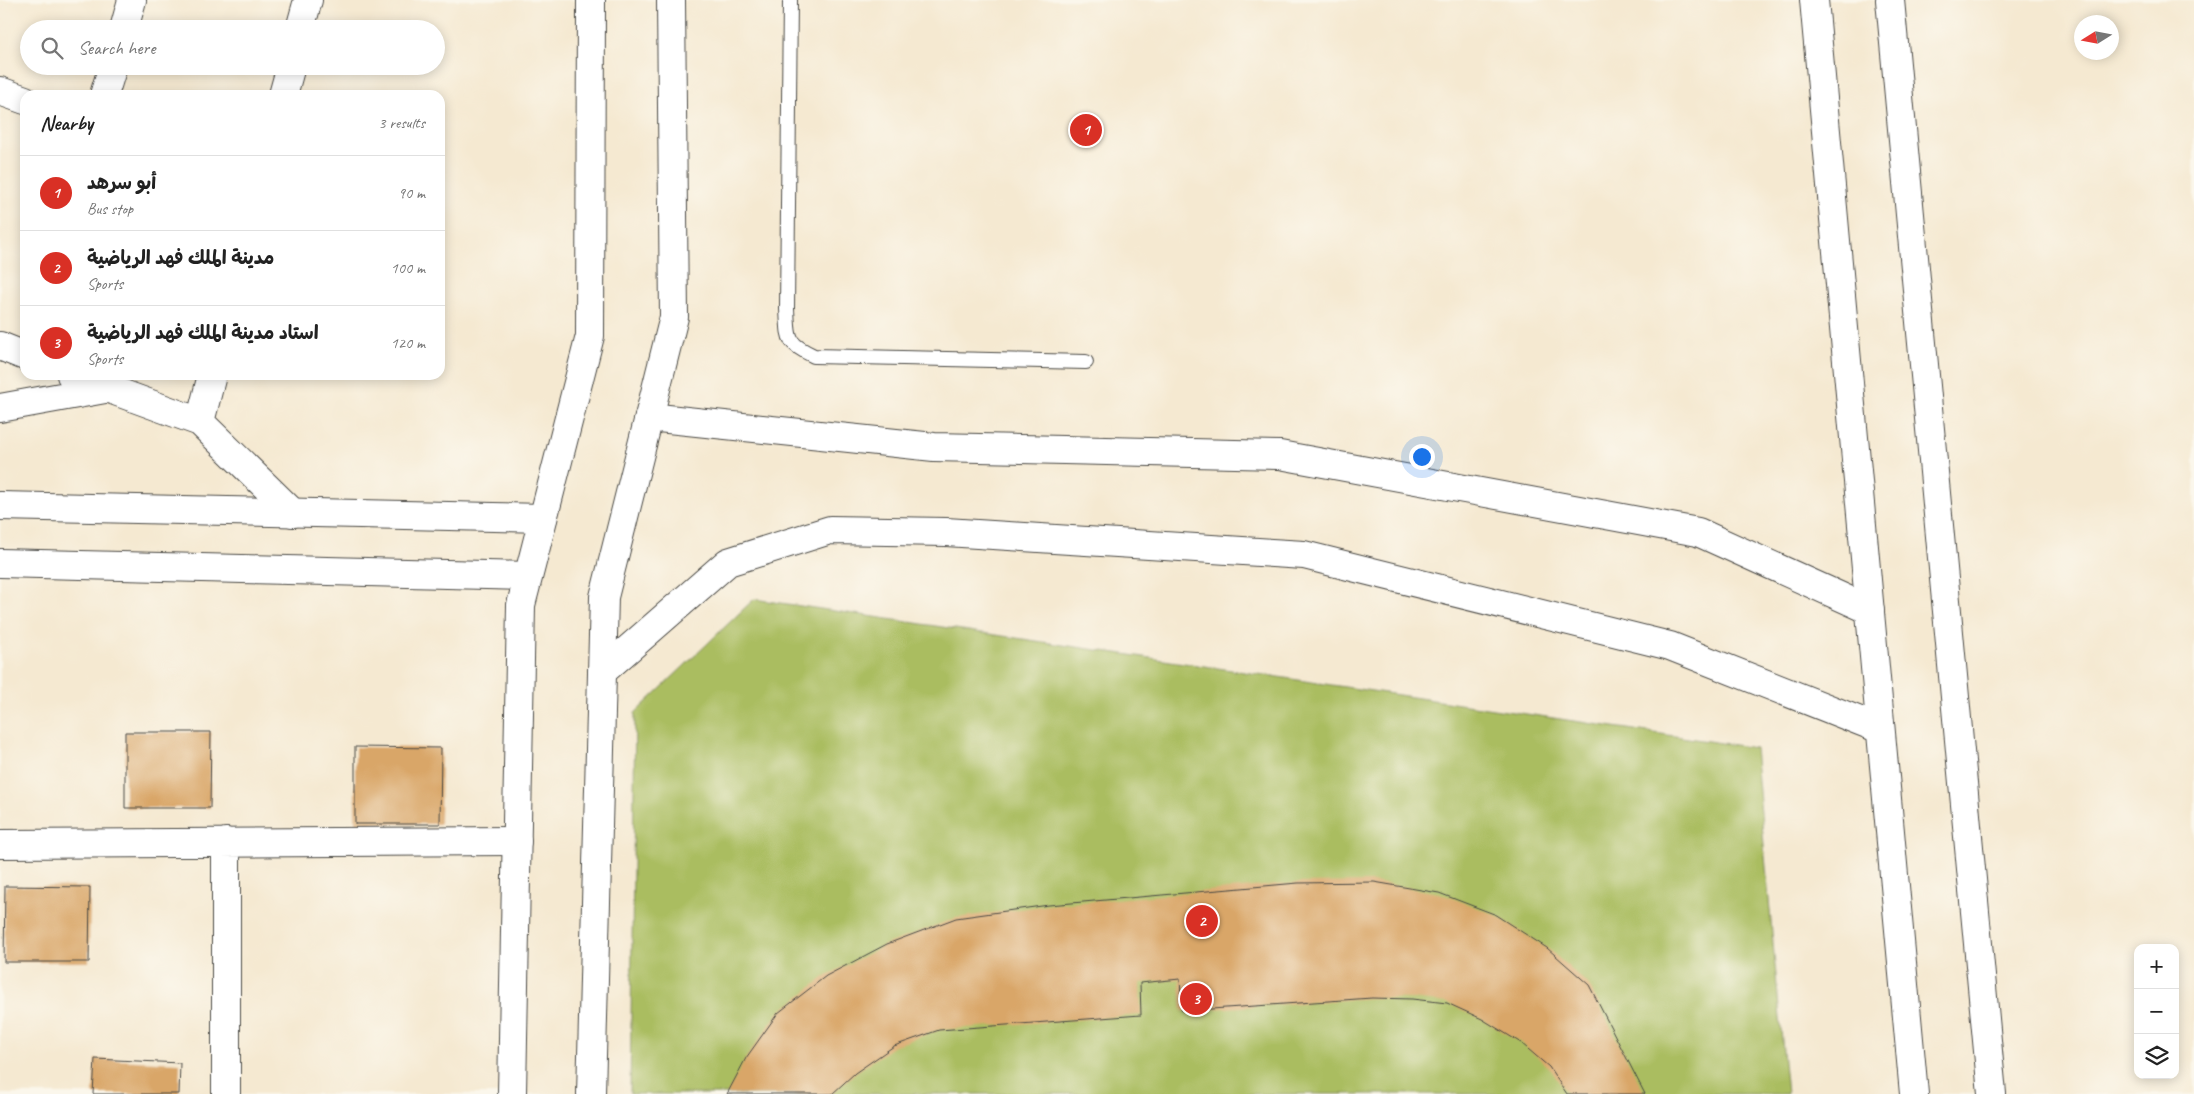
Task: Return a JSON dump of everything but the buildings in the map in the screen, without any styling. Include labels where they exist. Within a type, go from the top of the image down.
[{"type":"street","points":[[126,20],[132,0]]},
{"type":"street","points":[[302,20],[308,0]]},
{"type":"street","points":[[512,1094],[521,605],[590,336],[591,0]]},
{"type":"street","points":[[591,1094],[604,597],[674,317],[670,0]]},
{"type":"street","points":[[1814,0],[1914,1094]]},
{"type":"street","points":[[1890,0],[1992,1094]]},
{"type":"street","points":[[106,90],[110,75]]},
{"type":"street","points":[[285,90],[289,75]]},
{"type":"street","points":[[0,91],[20,98]]},
{"type":"street","points":[[0,346],[20,354]]},
{"type":"street","points":[[83,380],[200,422],[293,513]]},
{"type":"street","points":[[200,422],[211,380]]},
{"type":"street","points":[[0,408],[105,389]]},
{"type":"street","points":[[649,417],[934,447],[1280,455],[1698,532],[1870,610]]},
{"type":"street","points":[[0,506],[542,518]]},
{"type":"street","points":[[602,672],[728,562],[830,530],[946,532],[1304,555],[1670,646],[1880,729]]},
{"type":"street","points":[[0,563],[528,576]]},
{"type":"street","points":[[0,844],[517,841]]},
{"type":"street","points":[[226,842],[226,1094]]},
{"type":"lane","points":[[790,0],[787,308],[788,333],[794,346],[814,356],[1086,362]]},
{"type":"green space","points":[[754,599],[1755,748],[1787,1094],[630,1094],[635,713]]},
{"type":"place","name":"أبو سرهد","points":[[1086,130]]},
{"type":"place","name":"مدينة الملك فهد الرياضية","points":[[1202,921]]},
{"type":"place","name":"استاد مدينة الملك فهد الرياضية","points":[[1196,999]]}]
